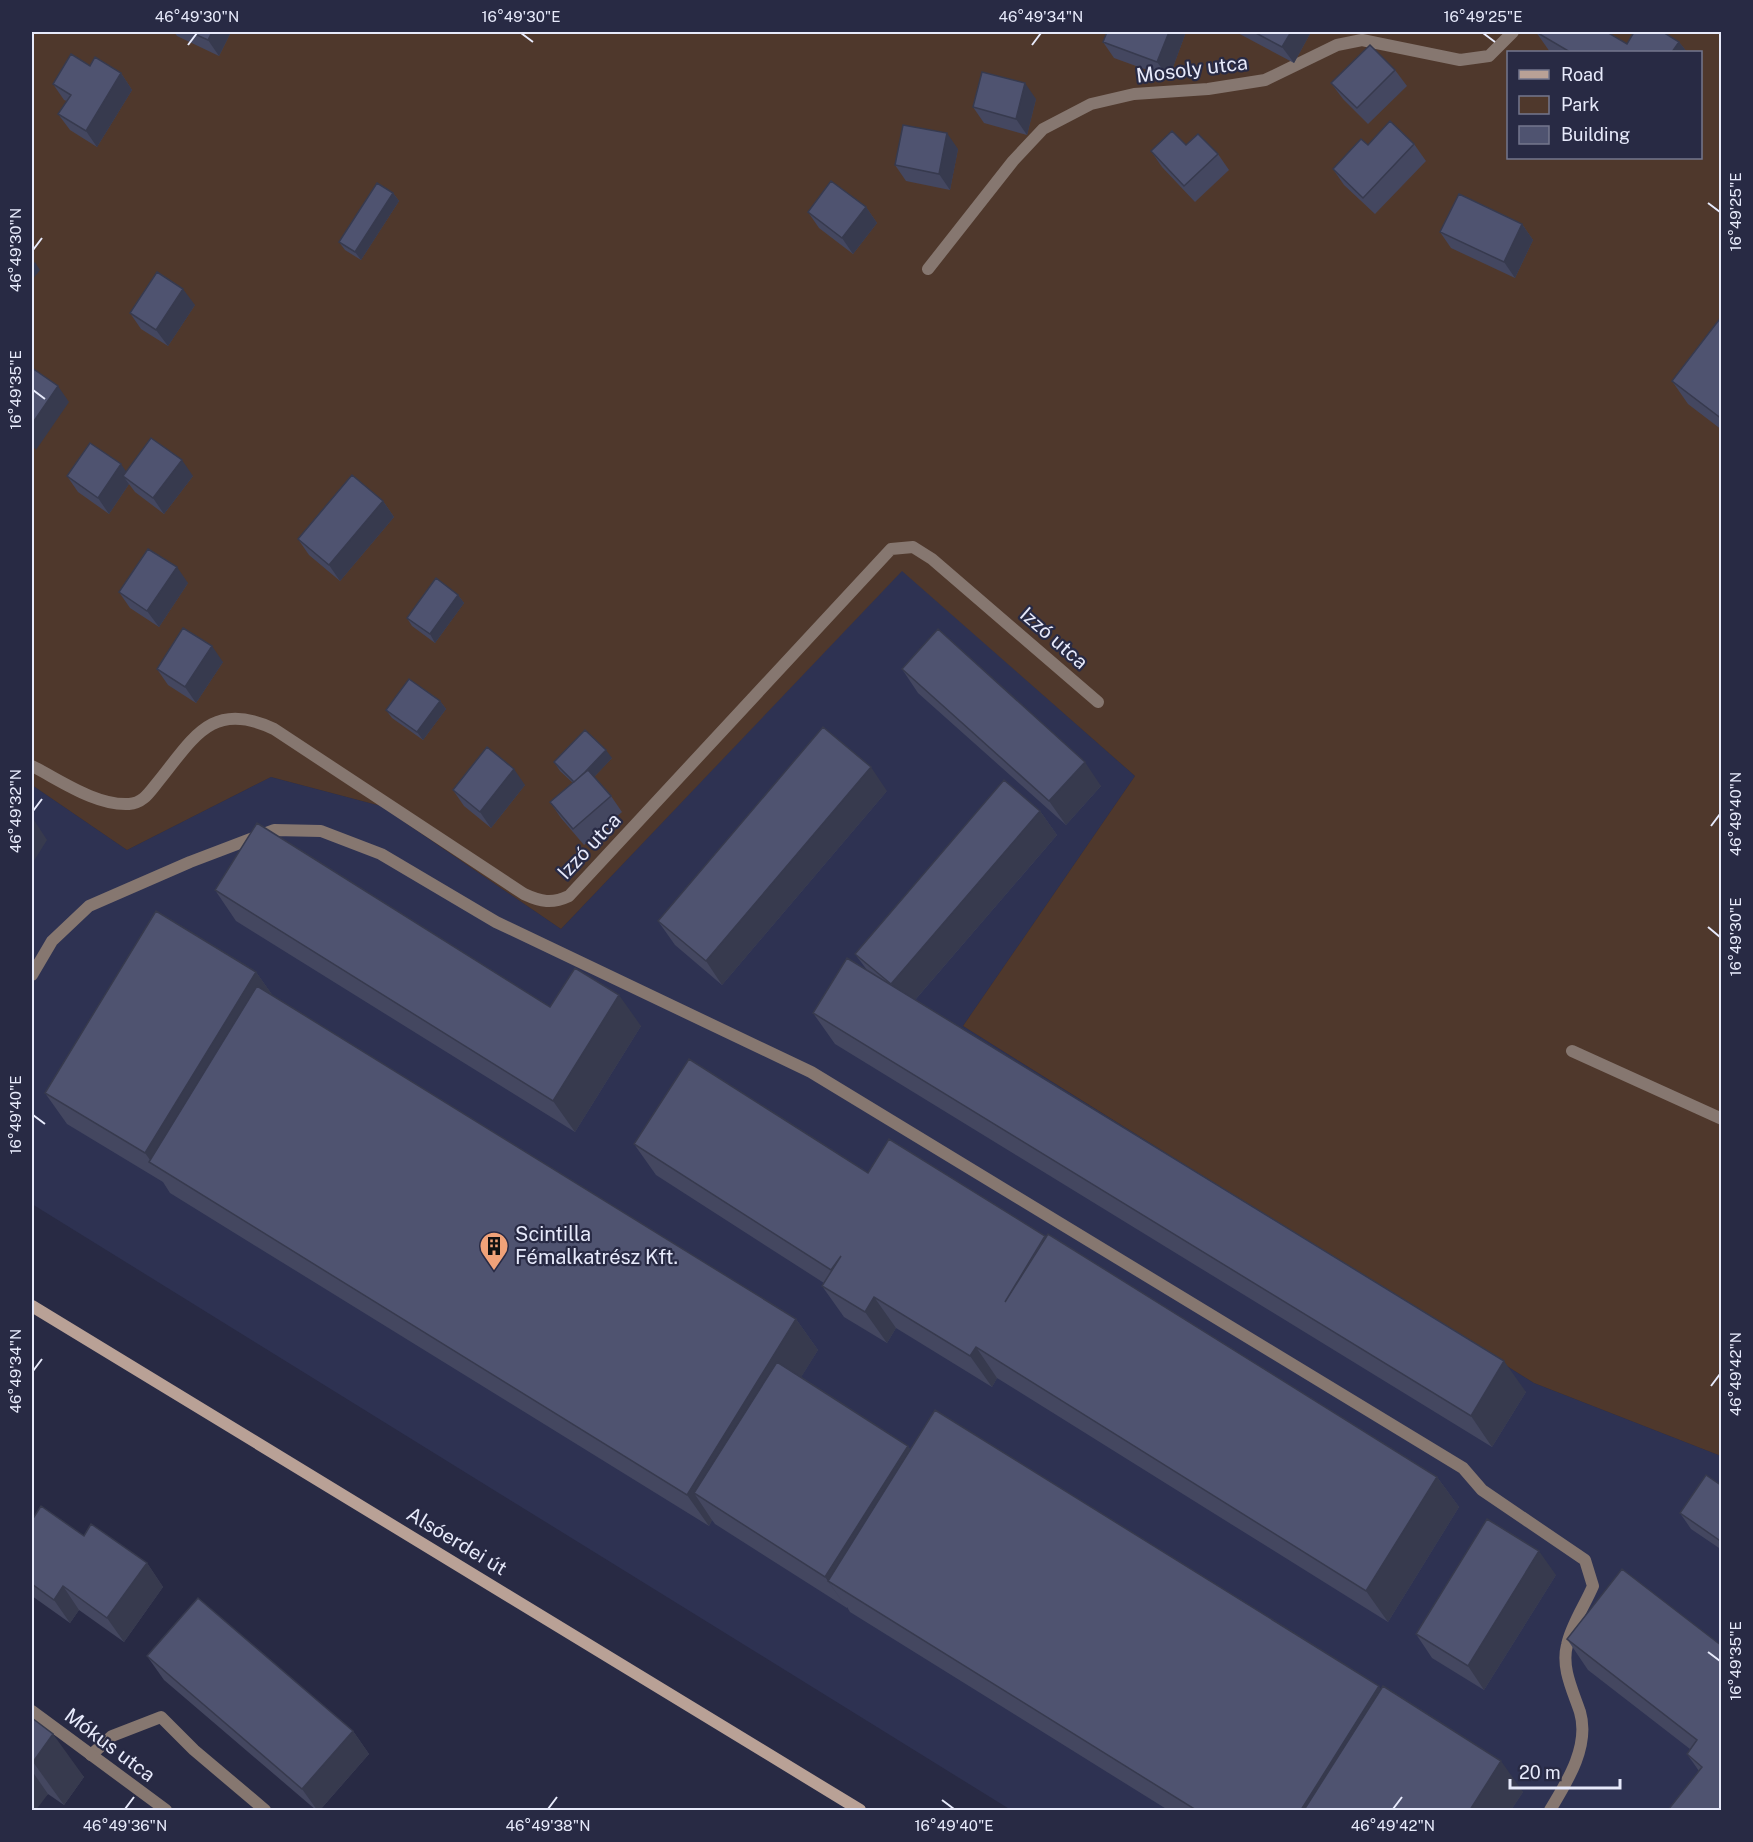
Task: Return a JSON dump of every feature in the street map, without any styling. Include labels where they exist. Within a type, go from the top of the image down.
[{"type":"main road","name":"Alsóerdei út","points":[[32,1306],[860,1810]]},
{"type":"street","name":"Mosoly utca","points":[[928,269],[1013,161],[1043,129],[1091,104],[1134,94],[1208,89],[1264,80],[1336,45],[1362,40],[1460,60],[1489,56],[1513,32]]},
{"type":"street","name":"Izzó utca","points":[[32,766],[98,799],[129,804],[143,800],[198,732],[216,720],[255,720],[274,729],[524,894],[540,902],[556,902],[568,896],[891,549],[913,547],[932,559],[1098,702]]},
{"type":"street","points":[[32,975],[51,941],[89,906],[190,862],[274,830],[321,831],[381,854],[506,927],[811,1072],[1463,1468],[1482,1490],[1585,1560],[1593,1586],[1566,1646],[1568,1684],[1580,1714],[1581,1744],[1569,1779],[1550,1810]]},
{"type":"street","points":[[1572,1051],[1722,1119]]},
{"type":"street","name":"Mókus utca","points":[[32,1711],[166,1810]]},
{"type":"street","points":[[91,1755],[112,1736],[161,1717],[194,1750],[265,1810]]},
{"type":"shaded area","points":[[902,570],[1135,776],[963,1026],[1534,1383],[1721,1456],[1721,1810],[1011,1810],[32,1204],[32,785],[127,850],[271,777],[381,806],[561,929]]},
{"type":"green space","points":[[32,32],[1721,32],[1721,1456],[1534,1383],[963,1026],[1135,776],[902,571],[561,929],[381,806],[271,777],[127,850],[32,785]]},
{"type":"building","points":[[190,32],[212,32],[208,40]]},
{"type":"building","points":[[1107,32],[1169,32],[1157,62],[1103,42]]},
{"type":"building","points":[[1254,32],[1291,32],[1282,47]]},
{"type":"building","points":[[1536,32],[1607,32],[1627,44],[1634,32],[1663,32],[1679,42],[1673,51],[1568,51]]},
{"type":"building","points":[[1370,45],[1395,70],[1357,108],[1331,83]]},
{"type":"building","points":[[71,54],[90,66],[95,57],[121,73],[86,131],[58,114],[71,95],[53,84]]},
{"type":"building","points":[[982,72],[1025,83],[1016,119],[973,107]]},
{"type":"building","points":[[1390,121],[1414,144],[1363,198],[1333,169],[1361,139],[1368,145]]},
{"type":"building","points":[[903,125],[947,133],[939,174],[895,165]]},
{"type":"building","points":[[1172,131],[1186,145],[1198,134],[1218,154],[1184,186],[1151,151]]},
{"type":"building","points":[[831,181],[866,207],[842,238],[808,212]]},
{"type":"building","points":[[377,183],[393,193],[355,252],[339,242]]},
{"type":"building","points":[[1459,194],[1522,224],[1504,262],[1440,232]]},
{"type":"building","points":[[157,272],[183,289],[156,330],[130,313]]},
{"type":"building","points":[[1722,316],[1722,419],[1672,381]]},
{"type":"building","points":[[32,368],[58,386],[32,424]]},
{"type":"building","points":[[151,438],[182,460],[153,498],[123,476]]},
{"type":"building","points":[[90,443],[121,464],[98,498],[67,476]]},
{"type":"building","points":[[352,475],[383,501],[329,565],[298,539]]},
{"type":"building","points":[[148,549],[177,567],[147,611],[119,592]]},
{"type":"building","points":[[436,578],[458,595],[430,634],[407,618]]},
{"type":"building","points":[[183,628],[212,646],[185,687],[157,669]]},
{"type":"building","points":[[938,629],[1085,762],[1049,801],[902,669]]},
{"type":"building","points":[[409,679],[440,701],[417,732],[386,710]]},
{"type":"building","points":[[823,727],[871,767],[706,961],[658,921]]},
{"type":"building","points":[[585,730],[606,750],[574,782],[554,762]]},
{"type":"building","points":[[487,747],[514,769],[480,812],[453,790]]},
{"type":"building","points":[[588,770],[611,796],[573,829],[550,802]]},
{"type":"building","points":[[1004,780],[1040,811],[891,984],[855,954]]},
{"type":"building","points":[[257,823],[550,1007],[575,968],[619,995],[553,1101],[215,890]]},
{"type":"building","points":[[156,911],[256,972],[145,1153],[45,1093]]},
{"type":"building","points":[[847,958],[1504,1361],[1471,1416],[813,1013]]},
{"type":"building","name":"Scintilla Fémalkatrész Kft.","points":[[257,986],[796,1319],[687,1495],[149,1162]]},
{"type":"building","points":[[689,1059],[868,1173],[889,1139],[1045,1236],[1005,1302],[1048,1234],[1437,1477],[1366,1591],[976,1347],[970,1356],[874,1297],[865,1312],[822,1286],[841,1256],[831,1270],[634,1144]]},
{"type":"building","points":[[777,1362],[908,1446],[825,1577],[694,1493]]},
{"type":"building","points":[[935,1410],[1379,1686],[1301,1810],[1196,1810],[828,1581]]},
{"type":"building","points":[[1706,1475],[1722,1486],[1722,1542],[1680,1513]]},
{"type":"building","points":[[41,1506],[84,1536],[91,1524],[147,1563],[107,1618],[63,1586],[54,1600],[32,1584],[32,1516],[34,1517]]},
{"type":"building","points":[[1487,1519],[1539,1551],[1468,1666],[1416,1634]]},
{"type":"building","points":[[1622,1569],[1722,1646],[1722,1810],[1668,1810],[1702,1767],[1687,1754],[1697,1740],[1567,1639]]},
{"type":"building","points":[[198,1598],[353,1731],[302,1789],[147,1656]]},
{"type":"building","points":[[1383,1686],[1501,1761],[1470,1810],[1304,1810]]},
{"type":"building","points":[[32,1718],[53,1734],[33,1762],[32,1761]]},
{"type":"place","name":"Scintilla Fémalkatrész Kft.","points":[[494,1272]]}]
